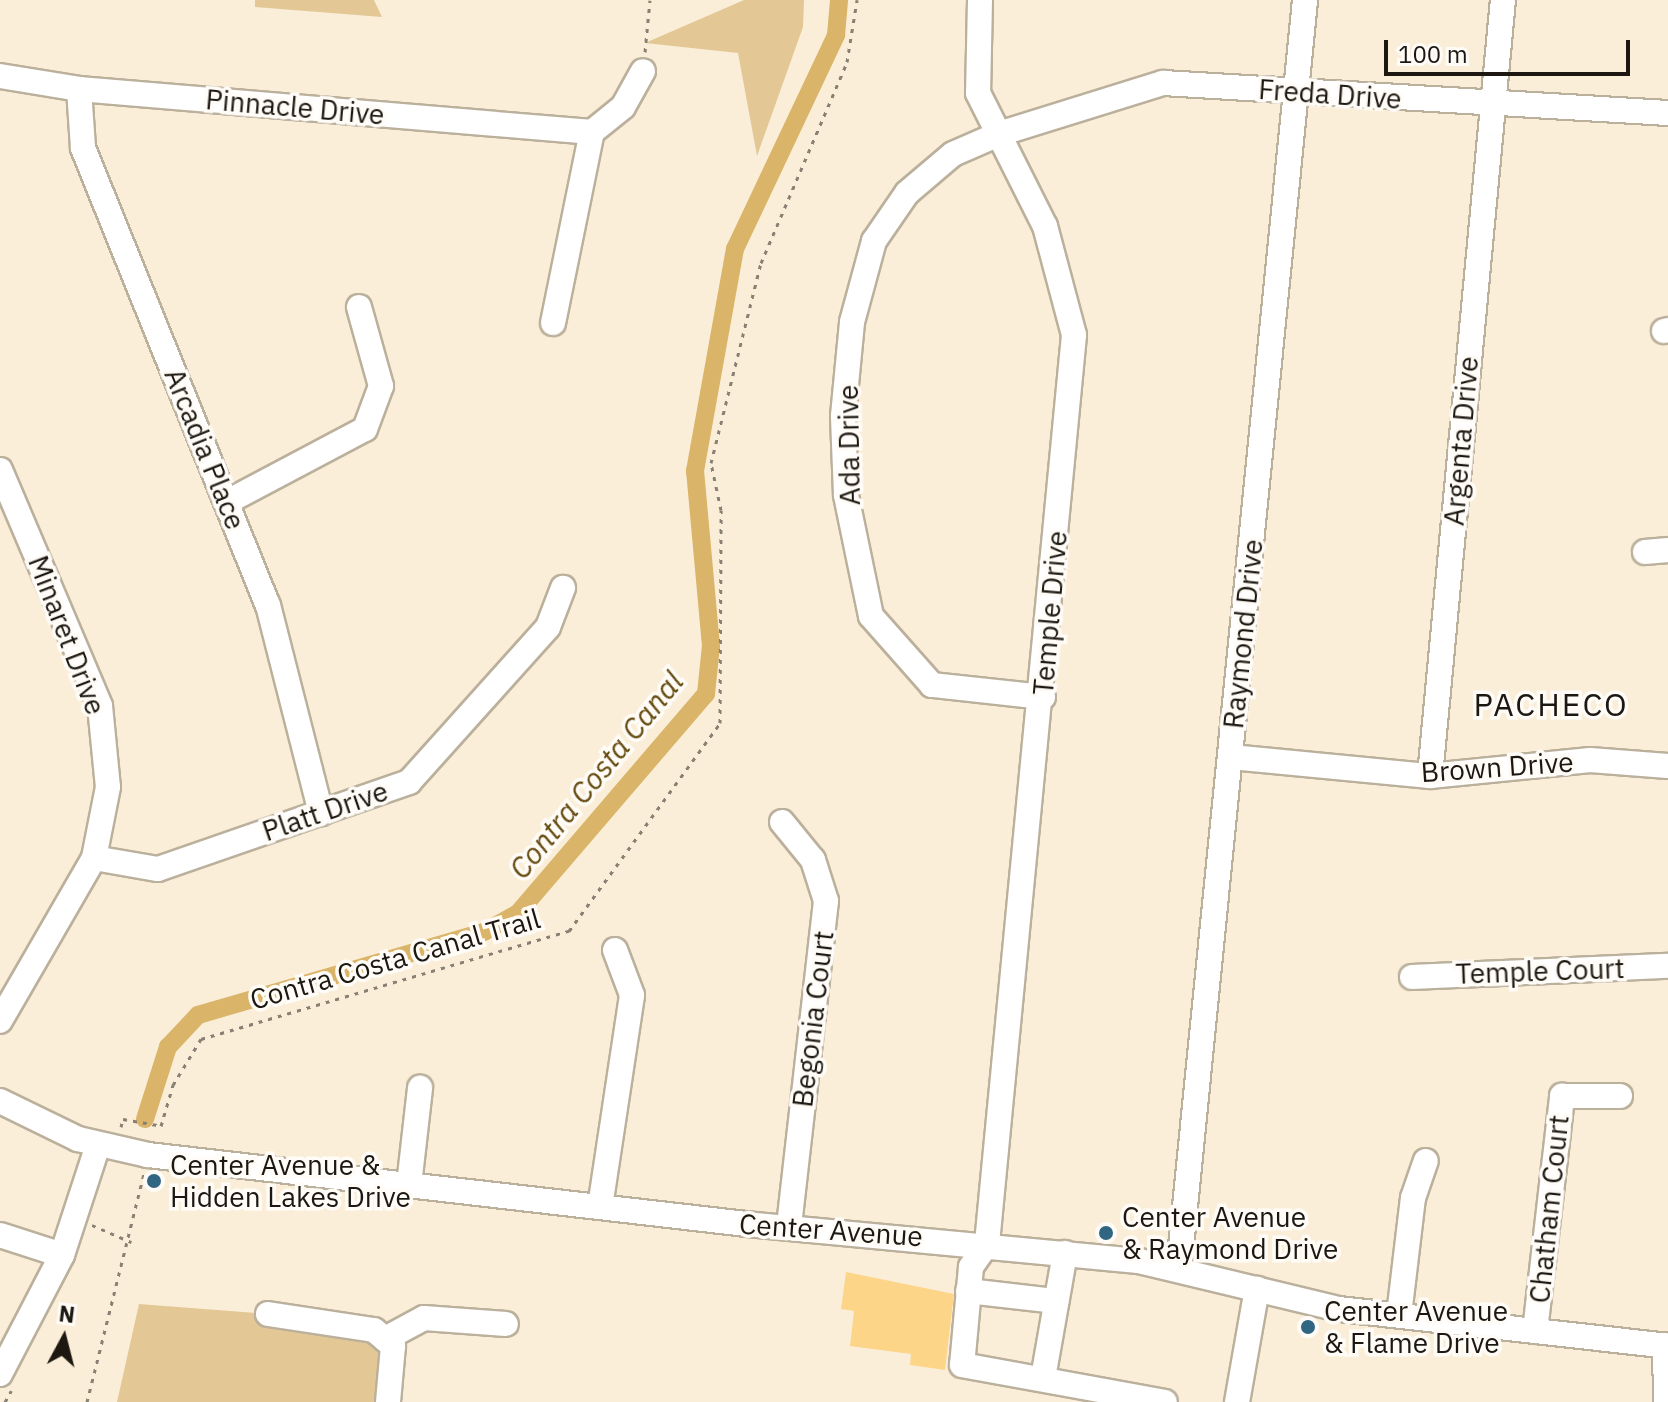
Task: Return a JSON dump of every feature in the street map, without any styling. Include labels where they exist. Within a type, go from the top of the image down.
[{"type":"street","name":"Temple Drive","points":[[980,0],[978,93],[1045,226],[1074,335],[1043,697],[987,1244]]},
{"type":"street","name":"Raymond Drive","points":[[1179,1267],[1305,0]]},
{"type":"street","name":"Argenta Drive","points":[[1430,776],[1503,0]]},
{"type":"street","points":[[553,323],[592,132],[623,107],[643,71]]},
{"type":"street","name":"Pinnacle Drive","points":[[0,76],[79,89],[592,132]]},
{"type":"street","name":"Freda Drive","points":[[999,134],[1163,83],[1491,105],[1668,113]]},
{"type":"street","name":"Arcadia Place","points":[[79,89],[83,148],[268,605],[321,813]]},
{"type":"street","name":"Ada Drive","points":[[999,134],[953,154],[907,193],[874,241],[852,322],[846,495],[871,616],[896,651],[932,685],[1043,697]]},
{"type":"street","points":[[227,502],[365,429],[381,386],[359,307]]},
{"type":"street","name":"Minaret Drive","points":[[0,470],[100,706],[108,787],[94,858],[0,1021]]},
{"type":"street","name":"Platt Drive","points":[[94,858],[158,869],[409,782],[548,627],[563,588]]},
{"type":"street","name":"Brown Drive","points":[[1231,757],[1430,776],[1590,760],[1668,766]]},
{"type":"street","name":"Begonia Court","points":[[782,822],[813,860],[826,901],[789,1228]]},
{"type":"street","points":[[600,1207],[632,995],[615,950]]},
{"type":"street","name":"Temple Court","points":[[1412,977],[1668,966]]},
{"type":"street","points":[[409,1185],[420,1088]]},
{"type":"street","name":"Chatham Court","points":[[1535,1331],[1562,1096],[1620,1096]]},
{"type":"street","name":"Center Avenue","points":[[0,1101],[106,1147],[148,1155],[789,1228],[987,1244],[1179,1267],[1257,1289],[1399,1315],[1667,1346]]},
{"type":"street","points":[[6,1381],[106,1147]]},
{"type":"street","points":[[1399,1315],[1413,1198],[1426,1161]]},
{"type":"street","points":[[0,1235],[62,1255]]},
{"type":"street","points":[[987,1244],[971,1267],[962,1365],[1165,1402]]},
{"type":"street","points":[[1043,1378],[1065,1253]]},
{"type":"street","points":[[1237,1402],[1257,1289]]},
{"type":"street","points":[[968,1291],[1056,1301]]},
{"type":"street","points":[[268,1314],[374,1330],[393,1346],[395,1369],[388,1402]]},
{"type":"street","points":[[385,1339],[424,1318],[506,1324]]},
{"type":"street","points":[[1666,1402],[1667,1346]]},
{"type":"path","points":[[643,71],[650,0]]},
{"type":"path","name":"Contra Costa Canal Trail","points":[[106,1147],[123,1119],[161,1126],[173,1085],[201,1039],[569,931],[720,723],[721,510],[711,463],[761,263],[847,62],[857,0]]},
{"type":"path","points":[[87,1402],[131,1242],[148,1155]]},
{"type":"path","points":[[86,1239],[97,1212]]},
{"type":"path","points":[[92,1225],[131,1242]]},
{"type":"path","points":[[5,1402],[6,1381]]},
{"type":"shaded area","points":[[255,0],[374,0],[382,17],[255,7]]},
{"type":"shaded area","points":[[744,0],[804,0],[803,27],[757,156],[738,53],[645,43]]},
{"type":"shaded area","points":[[139,1304],[268,1314],[393,1346],[388,1402],[117,1402]]},
{"type":"building","points":[[846,1272],[954,1294],[945,1370],[910,1365],[911,1354],[850,1346],[854,1311],[841,1309]]},
{"type":"waterway","name":"Contra Costa Canal","points":[[145,1119],[168,1047],[198,1015],[484,932],[518,913],[706,694],[711,646],[695,471],[735,249],[836,35],[839,0]]},
{"type":"place","name":"Center Avenue & Hidden Lakes Drive","points":[[154,1181]]},
{"type":"place","name":"Center Avenue & Raymond Drive","points":[[1106,1233]]},
{"type":"place","name":"Center Avenue & Flame Drive","points":[[1308,1327]]},
{"type":"district","name":"PACHECO","points":[[1551,704]]}]
